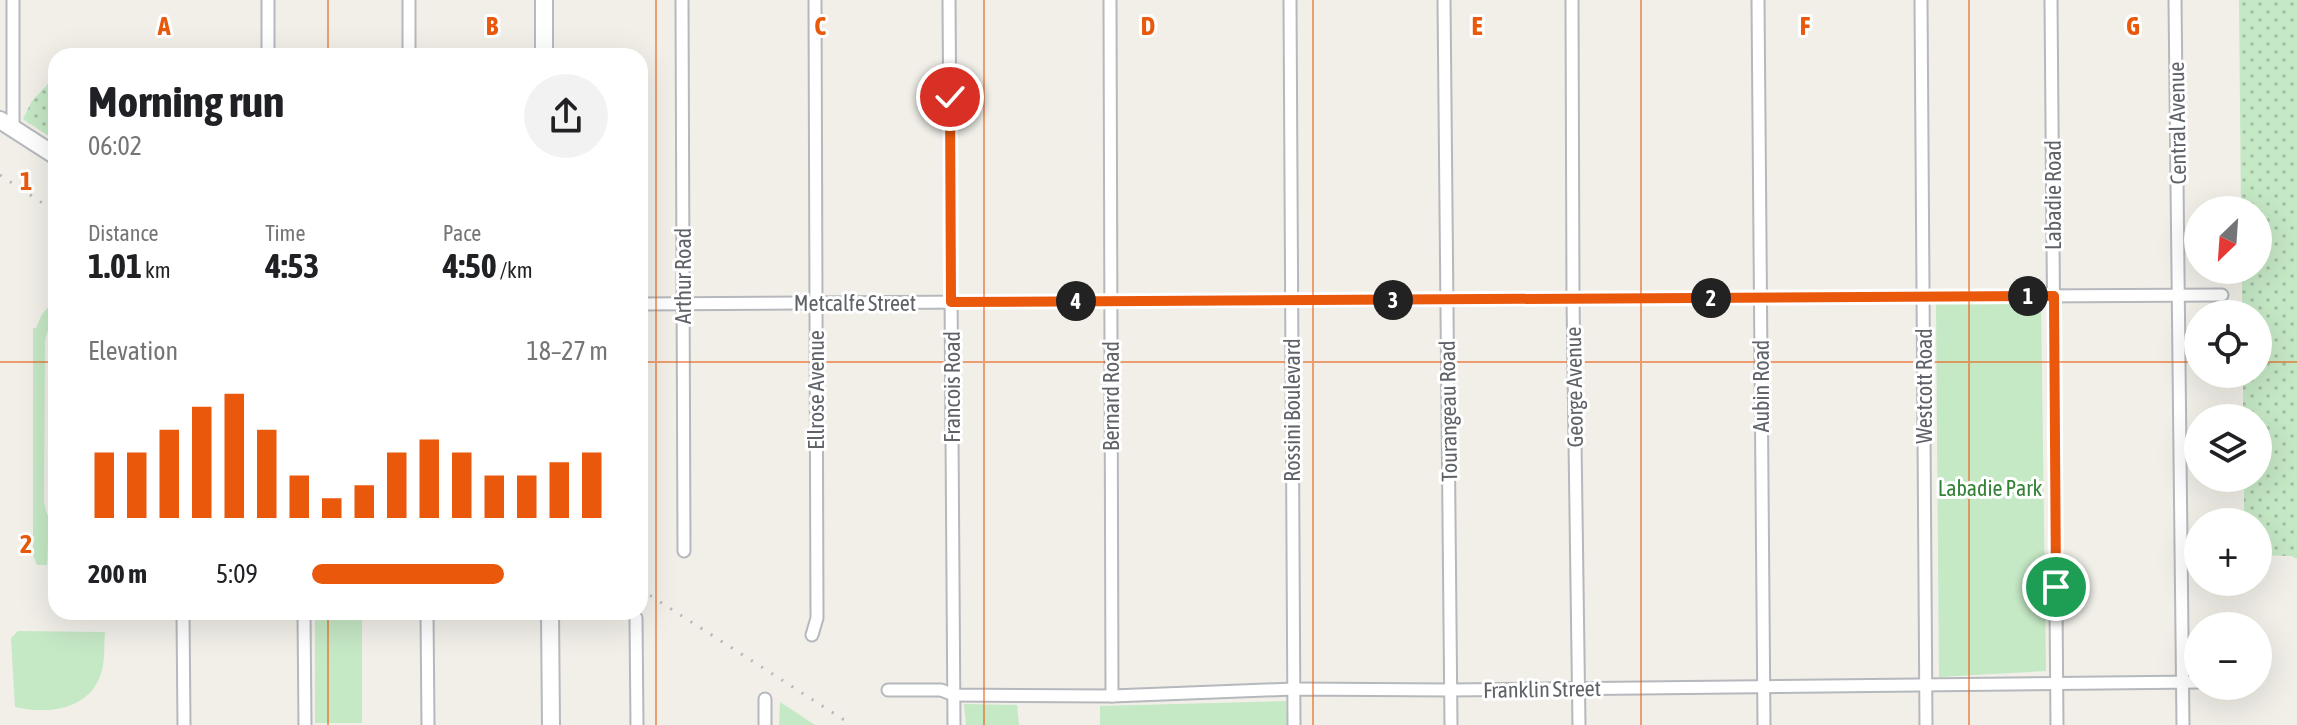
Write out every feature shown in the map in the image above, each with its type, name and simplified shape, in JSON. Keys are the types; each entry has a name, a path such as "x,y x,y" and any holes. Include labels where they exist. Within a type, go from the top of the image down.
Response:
{"street":[{"path":"13,0 6,124 48,151"},
{"path":"268,0 268,48"},
{"path":"409,0 409,48"},
{"path":"544,0 544,48"},
{"name":"Arthur Road","path":"682,0 684,551"},
{"name":"Ellrose Avenue","path":"812,635 817,618 815,0"},
{"name":"Francois Road","path":"949,0 954,725"},
{"name":"Bernard Road","path":"1110,0 1112,696"},
{"name":"Rossini Boulevard","path":"1290,0 1294,725"},
{"name":"Tourangeau Road","path":"1444,0 1451,725"},
{"name":"George Avenue","path":"1572,0 1579,725"},
{"name":"Aubin Road","path":"1758,0 1764,725"},
{"name":"Westcott Road","path":"1921,0 1926,725"},
{"name":"Labadie Road","path":"2051,0 2057,725"},
{"name":"Central Avenue","path":"2175,0 2183,725"},
{"name":"Metcalfe Street","path":"648,304 2222,295"},
{"path":"183,620 184,725"},
{"path":"304,620 305,725"},
{"path":"427,620 428,725"},
{"path":"550,620 551,725"},
{"path":"636,620 637,725"},
{"name":"Franklin Street","path":"888,690 941,690 954,695 1112,696 1293,689 2182,683"},
{"path":"765,699 765,725"}],"green space":[{"path":"2239,0 2297,0 2297,559 2272,555 2272,508 2244,508 2244,492 2272,492 2272,404 2243,404 2243,388 2272,388 2272,300 2242,300 2242,284 2272,284 2272,196 2241,196"},
{"path":"48,84 48,136 23,119 32,101"},
{"name":"Labadie Park","path":"2041,303 2046,671 1939,677 1936,304"},
{"path":"48,308 44,503 48,516 48,543 47,565 37,565 33,555 33,328 36,328"},
{"path":"315,620 362,620 362,723 315,723"},
{"path":"18,631 105,632 102,670 89,694 79,701 54,709 15,707 11,638"},
{"path":"1286,701 1287,725 1100,725 1100,706"},
{"path":"780,702 815,725 779,725"},
{"path":"964,704 1017,705 1019,725 966,725"}],"railway":[{"path":"0,175 48,207"},
{"path":"648,594 852,725"}],"route":[{"path":"950,97 951,302 2054,296 2056,587"}]}
